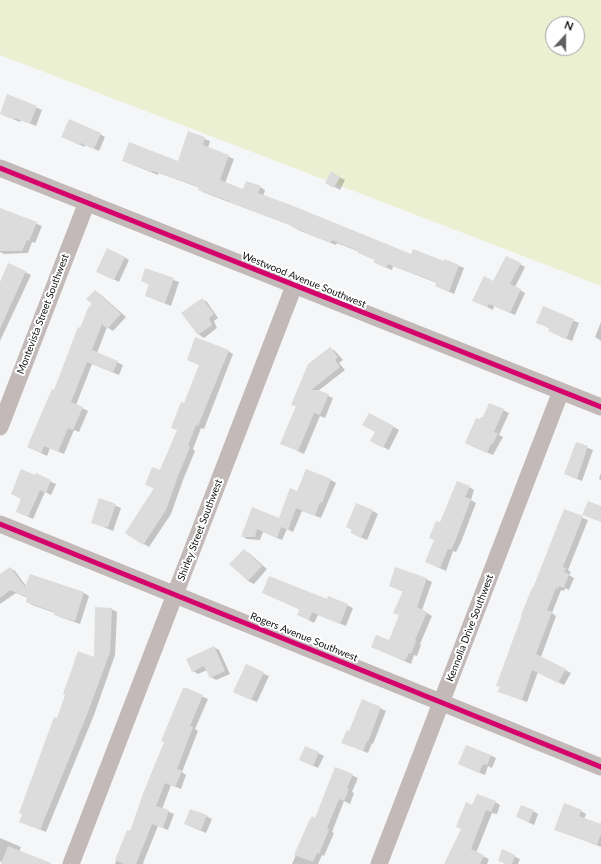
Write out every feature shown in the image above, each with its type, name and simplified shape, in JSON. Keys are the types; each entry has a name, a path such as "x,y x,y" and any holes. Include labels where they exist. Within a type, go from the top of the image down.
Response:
{"street":[{"name":"Westwood Avenue Southwest","path":"0,168 601,407"},
{"name":"Montevista Street Southwest","path":"0,427 86,202"},
{"name":"Shirley Street Southwest","path":"71,864 294,286"},
{"name":"Kennolia Drive Southwest","path":"379,864 561,392"},
{"name":"Rogers Avenue Southwest","path":"0,524 601,768"}],"green space":[{"path":"0,0 601,0 601,286 0,55"}],"building":[{"path":"7,94 37,106 30,124 15,118 14,120 0,114"},
{"path":"69,119 101,133 94,149 80,143 79,145 61,137"},
{"path":"188,131 205,137 203,145 229,155 220,180 243,189 246,181 261,186 258,193 411,254 413,249 459,265 449,292 435,286 436,282 388,264 386,268 373,262 375,260 358,253 359,251 332,240 331,243 292,226 198,190 199,187 122,161 129,142 178,161"},
{"path":"331,171 340,177 334,188 325,183"},
{"path":"0,208 37,222 29,241 27,240 22,251 0,251"},
{"path":"107,248 125,257 114,280 96,272"},
{"path":"506,256 521,263 510,284 521,289 510,313 489,304 487,307 472,301 484,276 493,281"},
{"path":"8,263 26,271 0,329 0,282"},
{"path":"145,268 174,278 165,303 145,296 149,284 141,281"},
{"path":"95,290 121,314 107,329 102,324 92,350 118,361 113,372 87,362 71,402 83,407 73,430 68,428 58,452 44,446 41,453 27,447 52,389 54,390 78,327 80,328 88,308 92,304 86,299"},
{"path":"202,298 214,314 209,318 212,325 198,335 181,313"},
{"path":"543,306 574,319 566,339 548,331 550,328 536,323"},
{"path":"195,337 229,350 198,426 196,425 188,446 190,447 166,510 143,545 125,533 154,488 145,485 152,467 160,470 177,430 171,428 181,402 184,403 199,365 187,360"},
{"path":"330,347 338,357 335,360 340,367 311,390 317,390 329,394 320,415 314,413 298,451 280,444 296,406 291,405 308,364"},
{"path":"489,403 504,409 494,432 498,433 487,453 465,443 476,418 480,419 483,417"},
{"path":"369,413 394,426 383,448 370,441 375,432 362,425"},
{"path":"576,442 588,446 577,479 564,474"},
{"path":"21,469 35,475 36,473 51,480 46,493 40,490 28,517 16,512 21,498 11,494"},
{"path":"306,469 331,479 322,503 320,502 315,516 296,508 288,530 281,527 277,538 257,529 255,537 241,537 252,507 279,518 290,488 297,491"},
{"path":"457,481 470,486 465,497 471,499 456,539 451,550 448,549 440,568 425,562 434,540 429,538 436,521 440,522"},
{"path":"99,498 116,504 108,527 91,523"},
{"path":"588,501 601,506 601,522 582,515"},
{"path":"356,503 373,510 361,538 351,533 351,529 346,527"},
{"path":"564,509 583,516 563,567 566,568 564,572 569,574 564,588 559,586 558,589 556,588 547,610 552,612 536,654 566,669 558,683 532,670 522,700 498,692 500,687 496,686 521,615"},
{"path":"244,549 262,566 248,581 229,564"},
{"path":"10,567 25,587 30,574 84,592 75,621 54,615 54,612 26,602 27,597 10,590 0,598 0,574"},
{"path":"395,567 427,578 417,607 427,612 415,640 416,641 411,654 409,653 405,661 371,647 376,635 389,640 399,615 393,613 403,591 389,586"},
{"path":"269,576 327,599 328,596 348,604 340,624 312,612 309,620 297,615 300,609 262,593"},
{"path":"95,607 112,608 110,652 88,712 40,830 19,822 22,815 19,813 54,717 57,718 65,695 63,694 78,651 94,657"},
{"path":"214,646 225,671 210,678 204,666 192,672 186,659"},
{"path":"246,664 264,672 251,700 233,692"},
{"path":"183,688 187,688 203,695 190,726 193,727 177,769 182,771 175,787 165,783 156,806 169,810 163,828 152,824 136,864 124,864 115,860 127,830 130,831 164,742 161,741"},
{"path":"362,699 381,707 368,742 367,741 363,751 341,743 347,730 349,731"},
{"path":"466,745 491,755 487,765 483,764 479,773 458,764"},
{"path":"305,746 319,752 313,766 299,760"},
{"path":"335,767 353,774 347,788 349,789 344,801 339,799 327,828 329,829 319,854 317,853 313,862 294,855 309,821 312,816 315,818"},
{"path":"477,794 496,801 491,812 486,810 471,849 484,855 480,864 444,864 461,829 456,827 466,802 472,805"},
{"path":"564,803 582,810 579,816 601,824 601,834 597,845 554,830"},
{"path":"521,805 534,810 529,822 516,817"},
{"path":"190,809 207,815 201,830 184,824"},
{"path":"8,846 51,863 51,864 1,864"},
{"path":"502,849 515,855 512,864 506,864 498,861"}],"cycle path":[{"path":"0,168 601,407"},
{"path":"0,524 601,767"}]}
